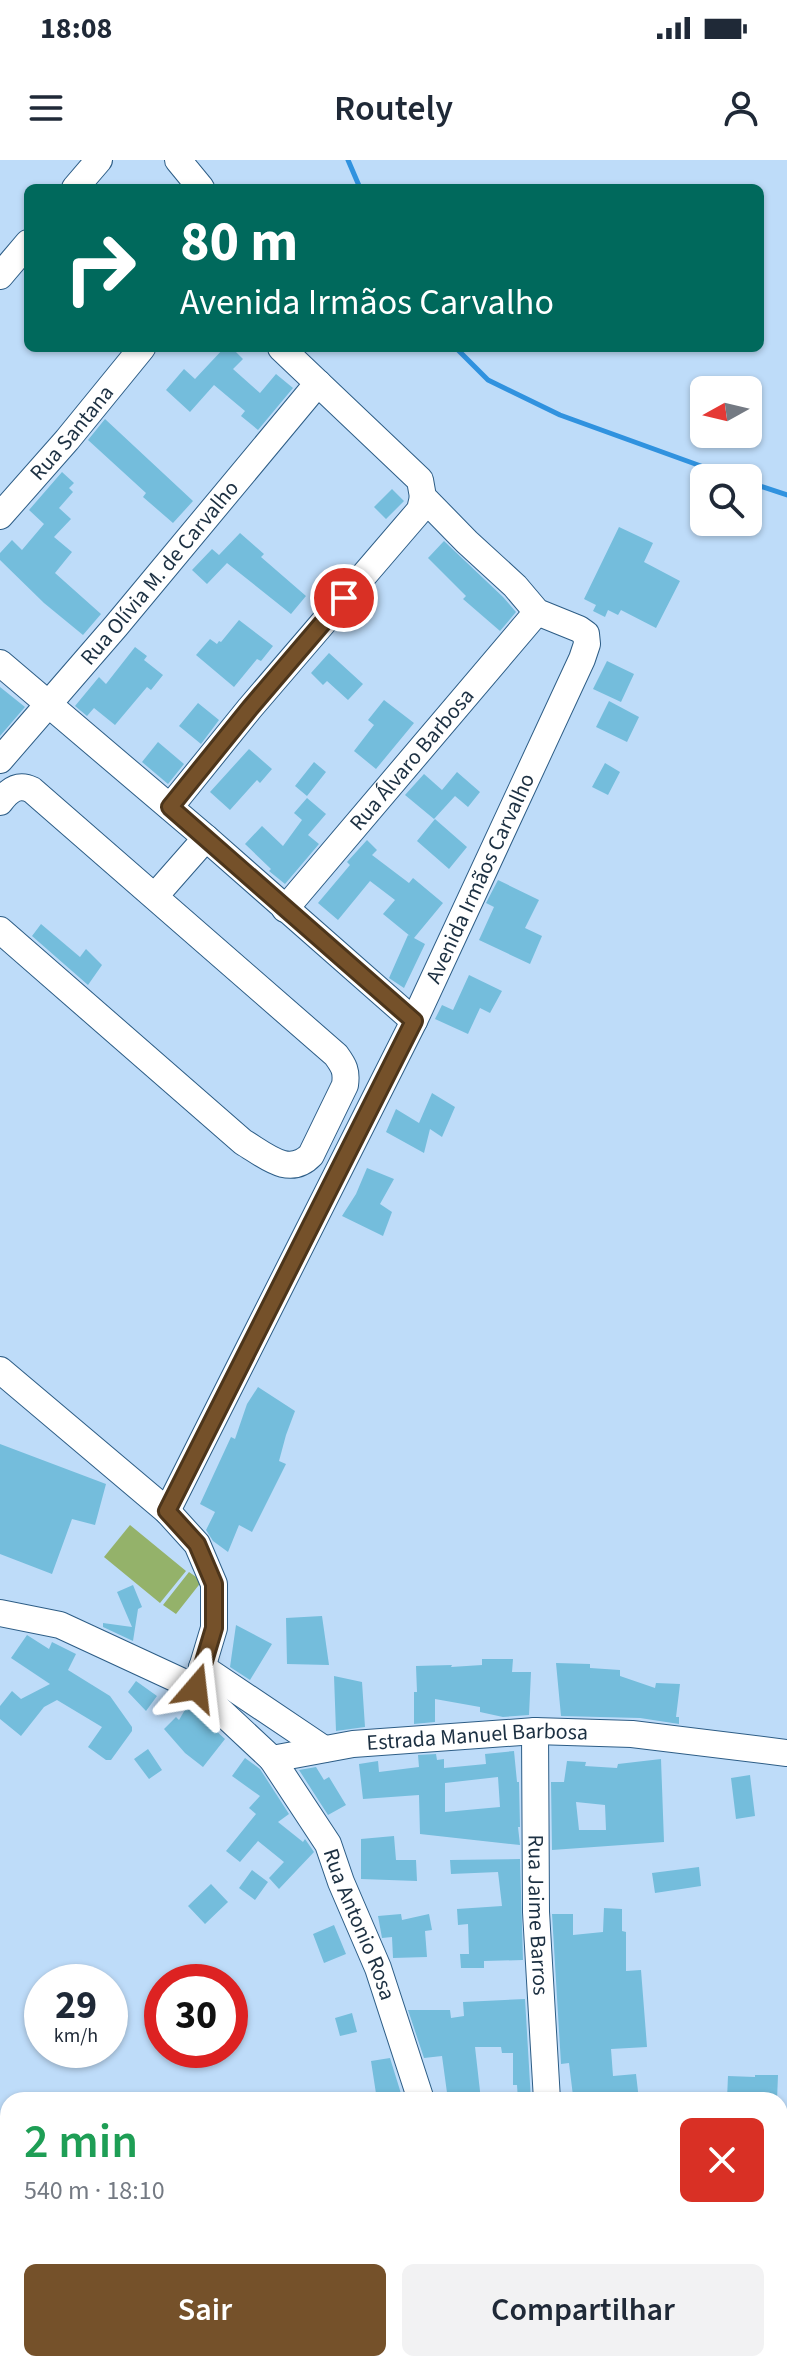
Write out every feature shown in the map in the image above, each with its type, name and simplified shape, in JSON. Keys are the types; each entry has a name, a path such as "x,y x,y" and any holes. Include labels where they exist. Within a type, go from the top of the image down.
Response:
{"street":[{"path":"78,184 99,160"},
{"path":"178,160 198,184"},
{"path":"0,276 24,248"},
{"name":"Rua Santana","path":"0,516 139,352"},
{"path":"170,807 250,708 420,510 423,497 420,480 285,352"},
{"name":"Rua Olívia M. de Carvalho","path":"0,760 318,383"},
{"path":"423,497 515,586 537,612"},
{"name":"Rua Álvaro Barbosa","path":"285,909 537,612"},
{"name":"Avenida Irmãos Carvalho","path":"167,1511 414,1021 582,659 587,644 586,634 537,612"},
{"path":"0,663 414,1021"},
{"path":"0,802 17,787 25,786 32,790 336,1055 345,1067 345,1085 311,1155 305,1161 280,1165 243,1142 0,930"},
{"path":"155,896 206,838"},
{"path":"0,1370 167,1511 197,1544 214,1584 214,1628 199,1678"},
{"path":"0,1613 60,1625 199,1678 324,1749"},
{"path":"199,1678 272,1759"},
{"name":"Estrada Manuel Barbosa","path":"272,1759 353,1744 535,1731 632,1734 787,1753"},
{"name":"Rua Jaime Barros","path":"535,1731 536,1912 547,2092"},
{"name":"Rua Antonio Rosa","path":"272,1759 328,1844 378,1968 418,2092"}],"green space":[{"path":"130,1525 186,1571 160,1603 104,1557"},
{"path":"189,1572 202,1581 176,1614 163,1605"}],"building":[{"path":"220,352 236,352 243,359 233,369 260,393 276,374 293,388 258,430 241,416 245,411 214,385 190,412 166,390 184,369 195,379"},
{"path":"105,419 193,501 173,523 143,497 146,493 88,440"},
{"path":"62,472 74,483 69,488 73,492 59,508 71,519 54,537 72,552 55,573 101,614 83,635 44,603 0,560 0,553 12,540 22,550 44,524 29,510"},
{"path":"392,489 404,501 386,519 374,507"},
{"path":"619,527 653,543 644,562 680,581 656,628 621,610 618,615 608,610 605,617 593,611 596,605 584,599"},
{"path":"240,533 264,554 261,557 306,596 291,614 227,563 207,584 192,570 212,549 219,555"},
{"path":"444,541 516,612 500,631 463,599 466,596 428,558"},
{"path":"239,620 273,646 261,661 257,659 234,687 196,655 210,639 217,644 221,642"},
{"path":"135,647 147,656 144,660 163,675 151,690 147,687 115,725 94,708 87,716 75,706 99,677 106,684"},
{"path":"329,653 363,684 348,700 327,681 323,685 311,673"},
{"path":"607,661 634,674 621,702 593,689"},
{"path":"0,687 25,707 0,736"},
{"path":"384,700 414,723 376,769 354,751 374,725 368,720"},
{"path":"609,701 639,717 627,742 596,727"},
{"path":"198,703 219,720 201,744 179,726"},
{"path":"158,742 184,764 168,784 142,762"},
{"path":"249,749 272,769 260,783 257,780 230,810 210,792"},
{"path":"314,762 326,772 307,796 295,786"},
{"path":"605,763 620,772 608,795 592,787"},
{"path":"457,772 480,792 468,807 455,796 434,819 405,795 424,774 442,790"},
{"path":"307,798 326,814 308,835 319,844 285,884 245,844 262,826 283,846 302,820 294,813"},
{"path":"435,819 467,847 449,869 417,841"},
{"path":"367,840 377,850 372,855 409,883 413,878 443,903 414,938 425,944 404,988 389,978 410,936 383,914 395,900 370,881 338,920 318,903"},
{"path":"498,880 539,900 525,928 542,936 530,964 479,940 494,907 486,903"},
{"path":"41,924 80,957 86,949 102,965 88,985 32,936"},
{"path":"469,975 502,991 490,1013 480,1008 468,1034 435,1019 442,1005 453,1010"},
{"path":"432,1093 455,1107 442,1137 430,1129 424,1153 386,1132 396,1109 419,1123"},
{"path":"367,1168 394,1179 380,1204 392,1212 383,1236 342,1216"},
{"path":"258,1387 295,1411 279,1461 286,1464 252,1532 239,1525 228,1552 213,1541 206,1530 215,1512 200,1504 231,1437 235,1439 247,1404"},
{"path":"0,1444 106,1484 95,1525 72,1519 52,1574 0,1554"},
{"path":"133,1585 142,1607 138,1609 133,1641 103,1627 103,1623 132,1627 117,1592"},
{"path":"322,1616 329,1665 287,1664 286,1618"},
{"path":"236,1625 272,1644 250,1680 230,1667"},
{"path":"27,1635 49,1649 52,1642 76,1654 68,1670 110,1696 132,1727 111,1760 106,1760 88,1747 102,1727 57,1700 44,1707 21,1736 0,1719 0,1706 12,1691 21,1699 50,1684 11,1658"},
{"path":"482,1659 513,1659 512,1672 531,1672 529,1715 503,1717 480,1712 480,1707 435,1699 435,1722 414,1724 416,1666 482,1665"},
{"path":"556,1663 590,1664 590,1668 620,1670 620,1676 655,1688 656,1683 680,1684 676,1717 679,1717 679,1724 640,1718 561,1716"},
{"path":"334,1676 362,1682 365,1727 336,1731"},
{"path":"136,1681 157,1696 146,1711 128,1692"},
{"path":"186,1708 225,1739 203,1767 185,1753 164,1729 176,1717 179,1720"},
{"path":"148,1749 162,1770 149,1779 134,1759"},
{"path":"514,1751 519,1782 520,1845 420,1834 419,1795 363,1799 359,1764 378,1761 379,1772 419,1767 418,1755 436,1754 437,1760 444,1759 444,1768 486,1764 485,1754","holes":["498,1777 500,1807 445,1812 445,1783"]},
{"path":"245,1758 260,1769 289,1814 278,1822 303,1842 305,1839 314,1852 279,1889 269,1878 284,1862 258,1841 240,1862 226,1851 256,1814 249,1808 260,1796 232,1776"},
{"path":"661,1759 664,1842 552,1850 551,1782 564,1782 567,1761 586,1762 585,1766 617,1768 618,1764","holes":["576,1802 605,1805 606,1830 579,1830"]},
{"path":"316,1767 324,1780 329,1777 346,1805 328,1815 299,1770"},
{"path":"750,1775 755,1816 736,1819 731,1778"},
{"path":"394,1836 396,1860 416,1860 417,1881 361,1879 361,1839"},
{"path":"520,1859 523,1960 484,1961 484,1968 461,1968 460,1954 469,1954 468,1924 458,1925 457,1909 502,1906 498,1872 451,1874 450,1860"},
{"path":"699,1867 701,1886 655,1893 652,1873"},
{"path":"252,1870 268,1882 255,1900 239,1888"},
{"path":"211,1884 228,1902 205,1924 188,1906"},
{"path":"604,1908 622,1909 622,1931 626,1932 626,1971 641,1970 647,2047 611,2049 613,2076 636,2074 638,2092 573,2092 569,2063 561,2064 552,1914 573,1914 573,1935 603,1932"},
{"path":"401,1914 402,1920 429,1914 432,1930 425,1931 427,1957 393,1958 392,1937 382,1938 378,1916"},
{"path":"334,1925 346,1954 324,1963 313,1934"},
{"path":"525,1999 531,2092 517,2092 517,2085 513,2085 513,2053 502,2053 501,2047 475,2047 480,2092 447,2092 442,2056 424,2058 408,2010 450,2010 451,2018 464,2016 463,2002"},
{"path":"352,2013 357,2032 340,2036 335,2018"},
{"path":"390,2058 401,2092 376,2092 371,2061"},
{"path":"778,2075 777,2092 727,2092 728,2076"}],"waterway":[{"path":"348,160 358,184"},
{"path":"460,352 488,380 560,415 695,464"},
{"path":"762,487 787,495"}],"route":[{"path":"196,1688 214,1628 214,1584 197,1544 167,1511 414,1021 170,807 344,598"}]}
